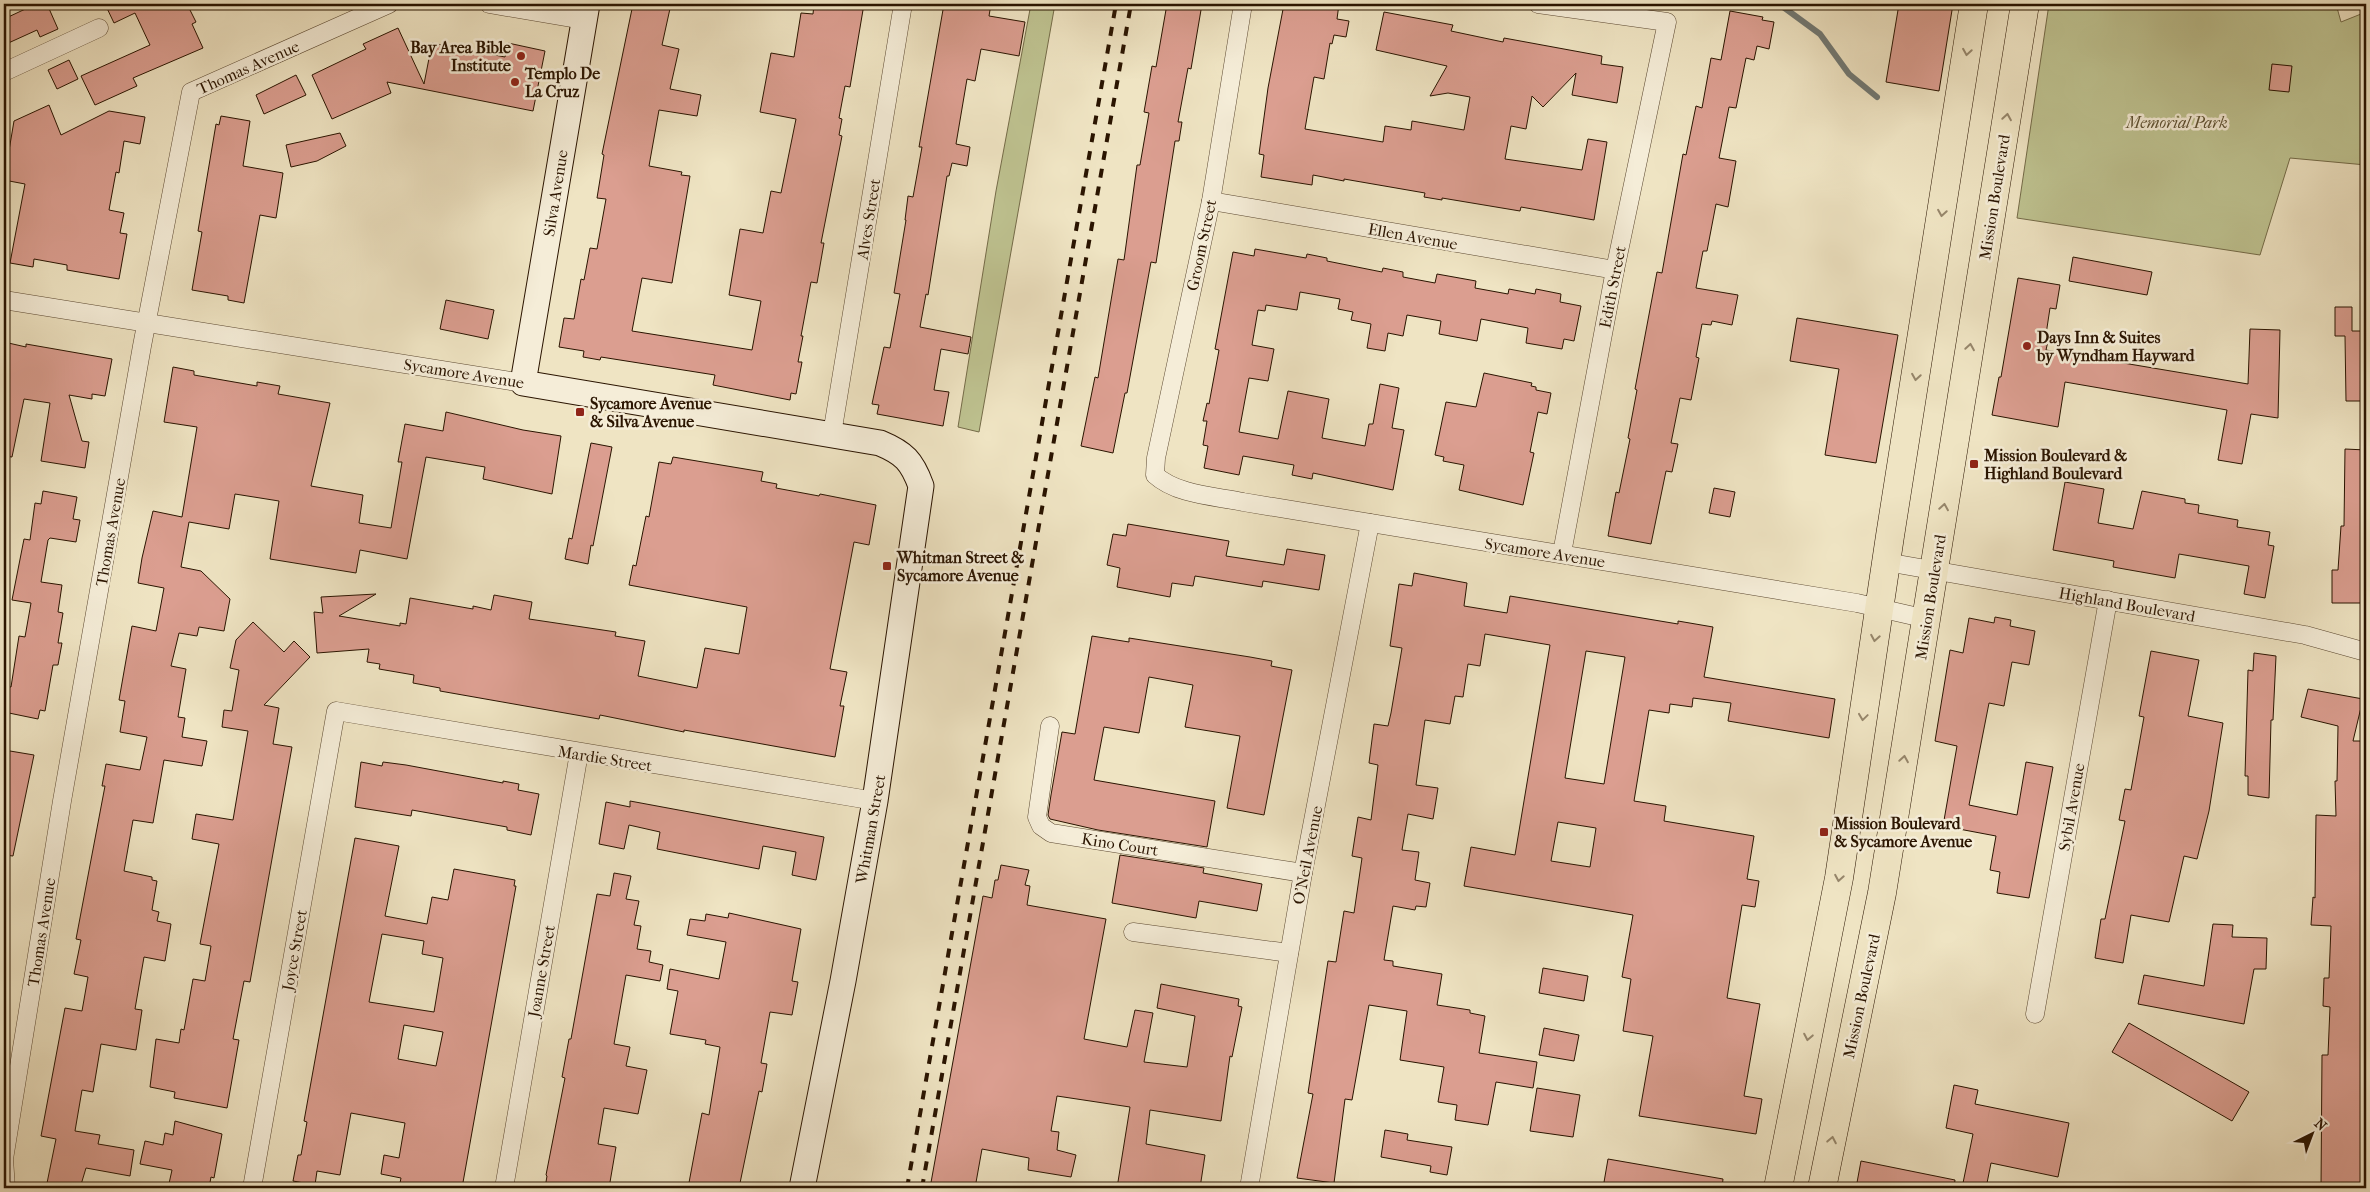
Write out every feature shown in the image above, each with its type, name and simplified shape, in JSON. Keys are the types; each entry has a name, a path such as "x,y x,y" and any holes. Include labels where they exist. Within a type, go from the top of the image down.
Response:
{"main road":[{"path":"1778,1188 1839,878 1886,562 1974,4"},
{"name":"Mission Boulevard","path":"1822,1188 1882,893 2024,4"}],"street":[{"name":"Thomas Avenue","path":"6,1188 4,1159 62,801 147,323 191,92 389,4"},
{"path":"489,4 585,12"},
{"name":"Alves Street","path":"832,434 903,4"},
{"name":"Groom Street","path":"1163,482 1155,475 1156,458 1211,201 1243,4"},
{"name":"Edith Street","path":"1538,4 1668,22 1615,270 1562,553"},
{"name":"Silva Avenue","path":"524,383 585,12"},
{"path":"4,72 99,28"},
{"name":"Ellen Avenue","path":"1211,201 1615,270"},
{"name":"Sycamore Avenue","path":"4,300 832,434 880,443 897,450 914,468"},
{"name":"Whitman Street","path":"802,1188 844,981 875,801 919,507 921,486 914,468"},
{"name":"Sycamore Avenue","path":"1163,482 1194,492 1370,523 1562,553 1665,573 1880,608 1927,618"},
{"name":"O'Neil Avenue","path":"1248,1188 1303,873 1370,523"},
{"name":"Highland Boulevard","path":"1886,562 1934,572 2108,600 2305,635 2366,652"},
{"name":"Sybil Avenue","path":"2034,1014 2108,600"},
{"name":"Mardie Street","path":"336,712 579,754 875,801"},
{"name":"Joyce Street","path":"252,1188 336,712"},
{"name":"Kino Court","path":"1050,726 1037,817 1041,826 1051,833 1303,873"},
{"name":"Joanne Street","path":"504,1188 579,754"},
{"path":"1133,932 1289,953"}],"green space":[{"path":"1031,4 1055,4 979,432 958,427 996,191"},
{"name":"Memorial Park","path":"2049,4 2336,4 2341,22 2366,12 2366,165 2290,158 2260,255 2017,218"}],"building":[{"path":"36,4 47,4 58,29 40,37 37,30 4,45 4,19"},
{"path":"105,4 187,4 196,22 192,24 203,48 133,78 137,86 95,105 81,76 150,45 135,13 114,23"},
{"path":"633,4 671,4 662,45 679,49 670,89 701,95 697,116 659,110 649,166 682,172 681,175 690,176 672,283 642,278 632,331 752,350 761,301 729,295 740,229 763,233 771,191 781,193 796,119 760,112 771,53 794,57 801,13 813,14 814,4 864,4 850,87 845,86 839,118 842,119 839,135 842,136 821,243 824,243 817,283 811,282 798,362 802,362 796,394 791,393 790,400 713,385 715,375 601,357 600,360 583,357 584,351 559,347 564,318 574,319 581,279 584,280 590,248 597,249 606,199 597,198 604,155 602,154"},
{"path":"944,4 991,4 989,16 1025,22 1019,56 981,49 975,81 967,79 956,144 970,147 967,166 952,163 949,176 947,176 928,295 926,294 920,327 971,337 968,354 941,349 934,390 949,392 943,426 877,414 879,405 872,404 884,347 890,348 900,294 894,293 908,196 913,197 922,147 919,147"},
{"path":"1167,4 1202,4 1191,69 1188,68 1178,122 1182,122 1179,141 1175,141 1156,263 1151,262 1127,393 1125,393 1113,453 1081,446 1095,377 1098,378 1118,259 1124,260 1137,165 1140,165 1149,113 1144,112 1152,66 1156,67"},
{"path":"1284,4 1339,4 1337,19 1349,21 1346,37 1334,35 1332,44 1330,43 1324,79 1314,77 1305,129 1383,142 1385,126 1411,130 1412,121 1464,130 1470,97 1448,93 1430,96 1447,66 1376,50 1384,12 1453,25 1451,31 1503,42 1504,38 1602,56 1601,64 1623,67 1617,103 1572,95 1576,73 1543,107 1532,96 1526,129 1511,126 1505,159 1582,170 1588,139 1607,142 1594,220 1521,207 1520,211 1442,198 1442,200 1424,197 1425,193 1344,179 1344,181 1313,175 1312,185 1261,177 1264,155 1259,154 1268,88"},
{"path":"1899,4 1953,4 1939,91 1886,82"},
{"path":"1730,11 1763,17 1762,20 1774,22 1769,49 1757,46 1754,60 1746,58 1736,108 1729,107 1719,158 1736,161 1728,207 1716,204 1707,251 1703,251 1696,288 1738,295 1732,325 1712,321 1711,325 1702,324 1696,357 1699,358 1691,400 1680,398 1671,443 1678,444 1672,472 1666,471 1651,544 1608,536 1616,492 1619,493 1630,439 1628,438 1637,390 1635,389 1657,272 1662,273 1683,154 1686,155 1696,106 1702,108 1711,58 1721,60"},
{"path":"398,28 424,84 432,43 505,57 508,43 545,51 533,111 387,82 391,93 332,119 312,75 366,49 363,44"},
{"path":"69,60 78,79 57,89 48,70"},
{"path":"2272,64 2292,66 2289,92 2269,90"},
{"path":"296,75 306,95 264,114 256,95"},
{"path":"49,105 61,135 109,111 145,117 140,144 124,141 119,173 116,172 109,210 124,213 120,233 127,234 119,279 67,270 67,265 34,259 33,267 10,263 25,184 4,180 14,121"},
{"path":"221,116 250,121 243,166 283,173 276,218 260,215 244,303 228,300 228,296 192,290 202,232 198,231 216,124 219,125"},
{"path":"340,133 346,146 317,161 291,167 286,145"},
{"path":"1255,249 1306,258 1307,254 1327,258 1327,261 1382,272 1383,268 1403,272 1403,277 1435,283 1437,274 1476,281 1475,288 1508,294 1509,289 1535,294 1536,289 1561,294 1560,302 1581,306 1574,341 1564,339 1562,349 1526,343 1528,328 1481,319 1477,341 1439,334 1441,321 1407,315 1403,336 1388,333 1385,351 1367,348 1371,324 1351,320 1353,312 1338,309 1340,299 1300,292 1297,310 1266,305 1265,311 1258,310 1252,345 1274,349 1268,381 1249,378 1239,432 1278,439 1288,391 1329,399 1322,438 1365,446 1369,424 1373,424 1380,384 1399,388 1392,428 1404,430 1393,490 1313,473 1312,479 1292,475 1294,465 1243,456 1239,475 1204,468 1208,446 1203,445 1207,421 1203,421 1207,403 1209,404 1219,350 1215,349 1233,252 1254,256"},
{"path":"2073,257 2152,272 2147,295 2069,281"},
{"name":"Days Inn & Suites by Wyndham Hayward","path":"2018,278 2060,285 2056,309 2050,308 2045,341 2048,341 2046,350 2248,384 2250,329 2280,330 2278,418 2251,414 2242,464 2218,460 2227,410 2065,382 2058,427 1992,415 1999,377 2001,377"},
{"path":"446,300 494,310 488,339 440,329"},
{"path":"2335,307 2352,307 2352,331 2366,331 2366,401 2346,401 2345,336 2335,336"},
{"path":"1797,318 1898,335 1876,463 1825,455 1839,369 1790,361"},
{"path":"4,342 26,347 26,344 112,359 105,396 92,394 92,399 69,395 82,441 89,442 85,468 41,461 50,403 24,399 12,457 4,456"},
{"path":"173,367 194,371 194,375 257,386 257,382 280,386 278,394 330,403 311,486 363,495 359,523 391,528 402,462 398,462 405,424 443,431 446,412 523,430 561,436 552,494 483,479 485,467 426,457 407,559 360,550 356,573 270,559 279,501 235,494 229,529 189,522 181,567 201,571 230,599 224,631 199,627 197,636 179,633 171,666 186,669 178,717 185,718 182,737 207,741 202,766 164,760 153,823 133,820 124,871 152,877 152,880 157,881 152,910 159,912 157,921 171,924 165,961 144,957 135,1009 142,1010 136,1050 101,1044 93,1092 82,1090 75,1131 100,1135 98,1144 134,1150 130,1176 86,1168 80,1188 46,1188 56,1139 41,1136 65,1008 82,1011 88,977 74,974 81,940 76,939 105,786 102,786 106,764 140,770 147,737 120,732 125,701 119,700 132,626 156,631 164,588 138,583 142,558 153,511 182,517 197,427 164,422"},
{"path":"1484,373 1532,383 1531,386 1536,387 1536,390 1551,393 1547,414 1538,412 1530,452 1534,453 1523,505 1459,490 1464,465 1443,461 1444,457 1435,455 1446,402 1476,407"},
{"path":"591,443 612,447 588,564 565,559 569,538 572,539"},
{"path":"2345,449 2366,450 2366,603 2332,603 2332,570 2338,570 2341,526 2344,526"},
{"path":"673,457 763,472 761,481 777,484 776,488 876,505 869,545 854,542 830,669 847,672 840,706 844,706 835,757 684,730 684,732 600,715 599,719 440,691 440,688 413,683 414,675 379,669 380,664 367,662 369,649 317,653 314,612 323,613 321,597 376,594 339,616 400,626 400,623 406,624 410,598 473,609 473,606 491,610 494,595 532,602 529,619 616,632 615,636 645,641 638,676 697,688 705,648 739,654 747,607 629,585 633,565 636,566 646,516 649,517 659,462 671,464"},
{"path":"2065,482 2104,489 2098,523 2133,529 2142,491 2185,499 2185,503 2199,505 2198,513 2238,520 2237,527 2270,532 2268,545 2274,546 2265,598 2244,594 2249,566 2179,554 2175,578 2113,567 2114,561 2053,550"},
{"path":"1714,488 1735,492 1730,517 1709,513"},
{"path":"43,491 77,497 73,519 80,520 76,542 50,538 48,540 41,582 62,585 58,612 63,613 58,643 62,643 58,665 53,665 45,711 40,710 38,719 4,712 4,686 11,687 19,636 25,637 31,603 12,600 24,539 30,540 35,503 41,504"},
{"path":"1128,524 1229,541 1226,556 1284,565 1287,549 1325,555 1319,590 1263,581 1262,587 1195,576 1193,586 1172,583 1170,597 1117,587 1120,568 1107,565 1113,534 1126,536"},
{"path":"1414,573 1467,583 1464,606 1507,613 1510,596 1678,624 1678,621 1713,627 1704,677 1835,699 1829,738 1728,721 1731,703 1693,698 1692,707 1670,704 1669,713 1649,710 1634,801 1666,806 1664,821 1754,836 1747,879 1759,881 1755,907 1742,905 1727,998 1760,1004 1744,1096 1762,1099 1756,1134 1639,1116 1653,1036 1623,1031 1631,979 1622,977 1633,915 1464,886 1471,847 1515,855 1550,645 1485,634 1480,666 1468,664 1463,697 1455,696 1450,724 1425,720 1416,785 1438,788 1433,819 1408,814 1402,850 1419,852 1415,880 1430,883 1426,907 1416,906 1415,910 1393,906 1384,960 1393,961 1393,966 1442,974 1437,1005 1470,1010 1470,1013 1485,1016 1479,1053 1537,1062 1533,1088 1496,1082 1488,1125 1455,1120 1457,1105 1438,1102 1444,1067 1400,1060 1407,1011 1369,1005 1352,1100 1345,1099 1334,1183 1297,1178 1313,1094 1308,1093 1328,961 1336,962 1344,911 1354,913 1362,858 1352,856 1358,817 1371,820 1378,765 1369,763 1374,724 1388,726 1391,713 1402,648 1390,646 1399,584 1412,586","holes":["1586,651 1625,657 1604,784 1565,778","1558,822 1596,828 1590,867 1551,861"]},
{"path":"1995,617 2011,620 2010,626 2035,631 2029,665 2012,662 2004,706 1989,703 1969,805 2017,815 2026,762 2053,767 2029,898 1997,893 2000,872 1990,870 1996,836 1943,826 1957,746 1935,741 1950,650 1963,653 1969,618 1994,623"},
{"path":"253,622 284,652 294,641 310,657 264,705 279,708 273,744 292,747 250,982 244,981 233,1039 239,1040 227,1108 174,1098 175,1092 150,1087 156,1039 179,1043 181,1029 184,1030 193,979 205,981 211,946 200,944 219,844 192,839 196,814 233,820 248,731 222,727 224,710 232,711 239,670 230,668 236,640"},
{"path":"1092,636 1129,642 1129,638 1250,657 1272,661 1271,666 1292,670 1264,815 1227,808 1240,736 1185,727 1193,685 1149,677 1139,733 1104,727 1094,780 1215,801 1207,847 1098,830 1050,819 1048,815 1062,732 1075,734"},
{"path":"2151,651 2199,660 2188,716 2223,723 2209,811 2197,859 2184,856 2169,922 2131,915 2123,963 2095,958 2101,919 2105,919 2125,821 2119,820 2125,789 2131,790 2144,717 2139,716"},
{"path":"2254,653 2276,656 2273,720 2271,720 2269,798 2248,795 2248,776 2245,776 2248,670 2253,671"},
{"path":"2308,689 2363,699 2353,741 2366,741 2366,1188 2321,1188 2322,1055 2328,1055 2330,1007 2323,1006 2324,978 2329,978 2331,926 2311,925 2313,897 2315,898 2316,815 2336,816 2335,781 2337,781 2338,726 2301,717"},
{"path":"4,750 34,755 13,856 4,855"},
{"path":"361,762 382,766 383,762 406,765 503,783 503,781 519,784 518,790 539,794 531,835 507,830 507,827 412,810 411,816 355,807"},
{"path":"630,801 824,837 816,880 792,875 796,852 763,846 759,869 657,849 660,832 629,825 624,849 599,844 606,802 630,807"},
{"path":"355,838 399,846 385,916 427,924 432,897 448,900 454,869 515,880 514,886 516,886 462,1188 399,1188 401,1178 381,1174 384,1155 399,1158 405,1123 351,1113 340,1175 317,1171 315,1185 293,1181 298,1155 301,1155 307,1122 304,1121","holes":["382,934 424,941 422,954 443,958 434,1012 369,1002","404,1025 443,1032 436,1066 398,1059"]},
{"path":"1120,855 1204,868 1203,873 1262,884 1257,911 1199,901 1196,918 1112,903"},
{"path":"1001,865 1029,870 1025,885 1030,886 1027,905 1106,919 1084,1039 1127,1047 1135,1010 1153,1013 1144,1062 1187,1067 1195,1016 1157,1008 1161,984 1239,999 1238,1006 1242,1007 1232,1057 1230,1056 1221,1121 1150,1110 1146,1144 1205,1155 1200,1188 1117,1188 1130,1107 1057,1096 1051,1131 1059,1132 1057,1150 1076,1155 1071,1177 1028,1170 1029,1158 982,1149 975,1188 930,1188 983,896 992,898 995,880 998,880"},
{"path":"614,873 631,876 626,899 639,901 634,925 641,926 637,949 651,951 649,962 663,965 660,981 626,975 614,1044 630,1047 626,1066 647,1070 638,1114 604,1108 598,1144 616,1147 609,1188 545,1188 565,1078 562,1077 569,1039 571,1039 597,894 610,896"},
{"path":"729,913 801,929 792,981 798,982 792,1015 770,1012 761,1063 767,1064 762,1092 759,1091 739,1188 688,1188 702,1113 709,1115 720,1047 705,1044 706,1040 670,1034 678,991 667,989 670,969 719,979 726,942 687,935 690,919 705,921 706,914 728,918"},
{"path":"2213,924 2233,925 2232,937 2267,938 2266,969 2254,969 2244,1024 2138,1004 2144,975 2204,986"},
{"path":"1543,968 1588,976 1584,1001 1539,993"},
{"path":"2129,1023 2249,1092 2232,1121 2112,1052"},
{"path":"1544,1028 1579,1035 1574,1061 1539,1055"},
{"path":"1954,1085 1978,1090 1975,1104 2069,1123 2058,1177 1991,1163 1986,1188 1962,1188 1973,1134 1946,1128"},
{"path":"1537,1088 1580,1095 1573,1137 1530,1131"},
{"path":"175,1121 222,1134 214,1178 211,1177 209,1188 168,1188 172,1170 140,1164 145,1141 163,1145 165,1133 173,1135"},
{"path":"1385,1130 1408,1134 1407,1140 1452,1147 1447,1175 1430,1172 1431,1166 1381,1157"},
{"path":"1608,1159 1723,1179 1722,1188 1603,1188"},
{"path":"1861,1161 1955,1180 1954,1188 1856,1188"}],"waterway":[{"path":"1779,4 1820,34 1849,74 1877,97"}],"railway":[{"path":"907,1188 1116,4"},
{"path":"922,1188 1131,4"}],"place":[{"name":"Bay Area Bible Institute","path":"521,56"},
{"name":"Templo De La Cruz","path":"515,82"},
{"name":"Days Inn & Suites by Wyndham Hayward","path":"2027,346"},
{"name":"Sycamore Avenue & Silva Avenue","path":"580,412"},
{"name":"Mission Boulevard & Highland Boulevard","path":"1974,464"},
{"name":"Whitman Street & Sycamore Avenue","path":"887,566"},
{"name":"Mission Boulevard & Sycamore Avenue","path":"1824,832"}]}
